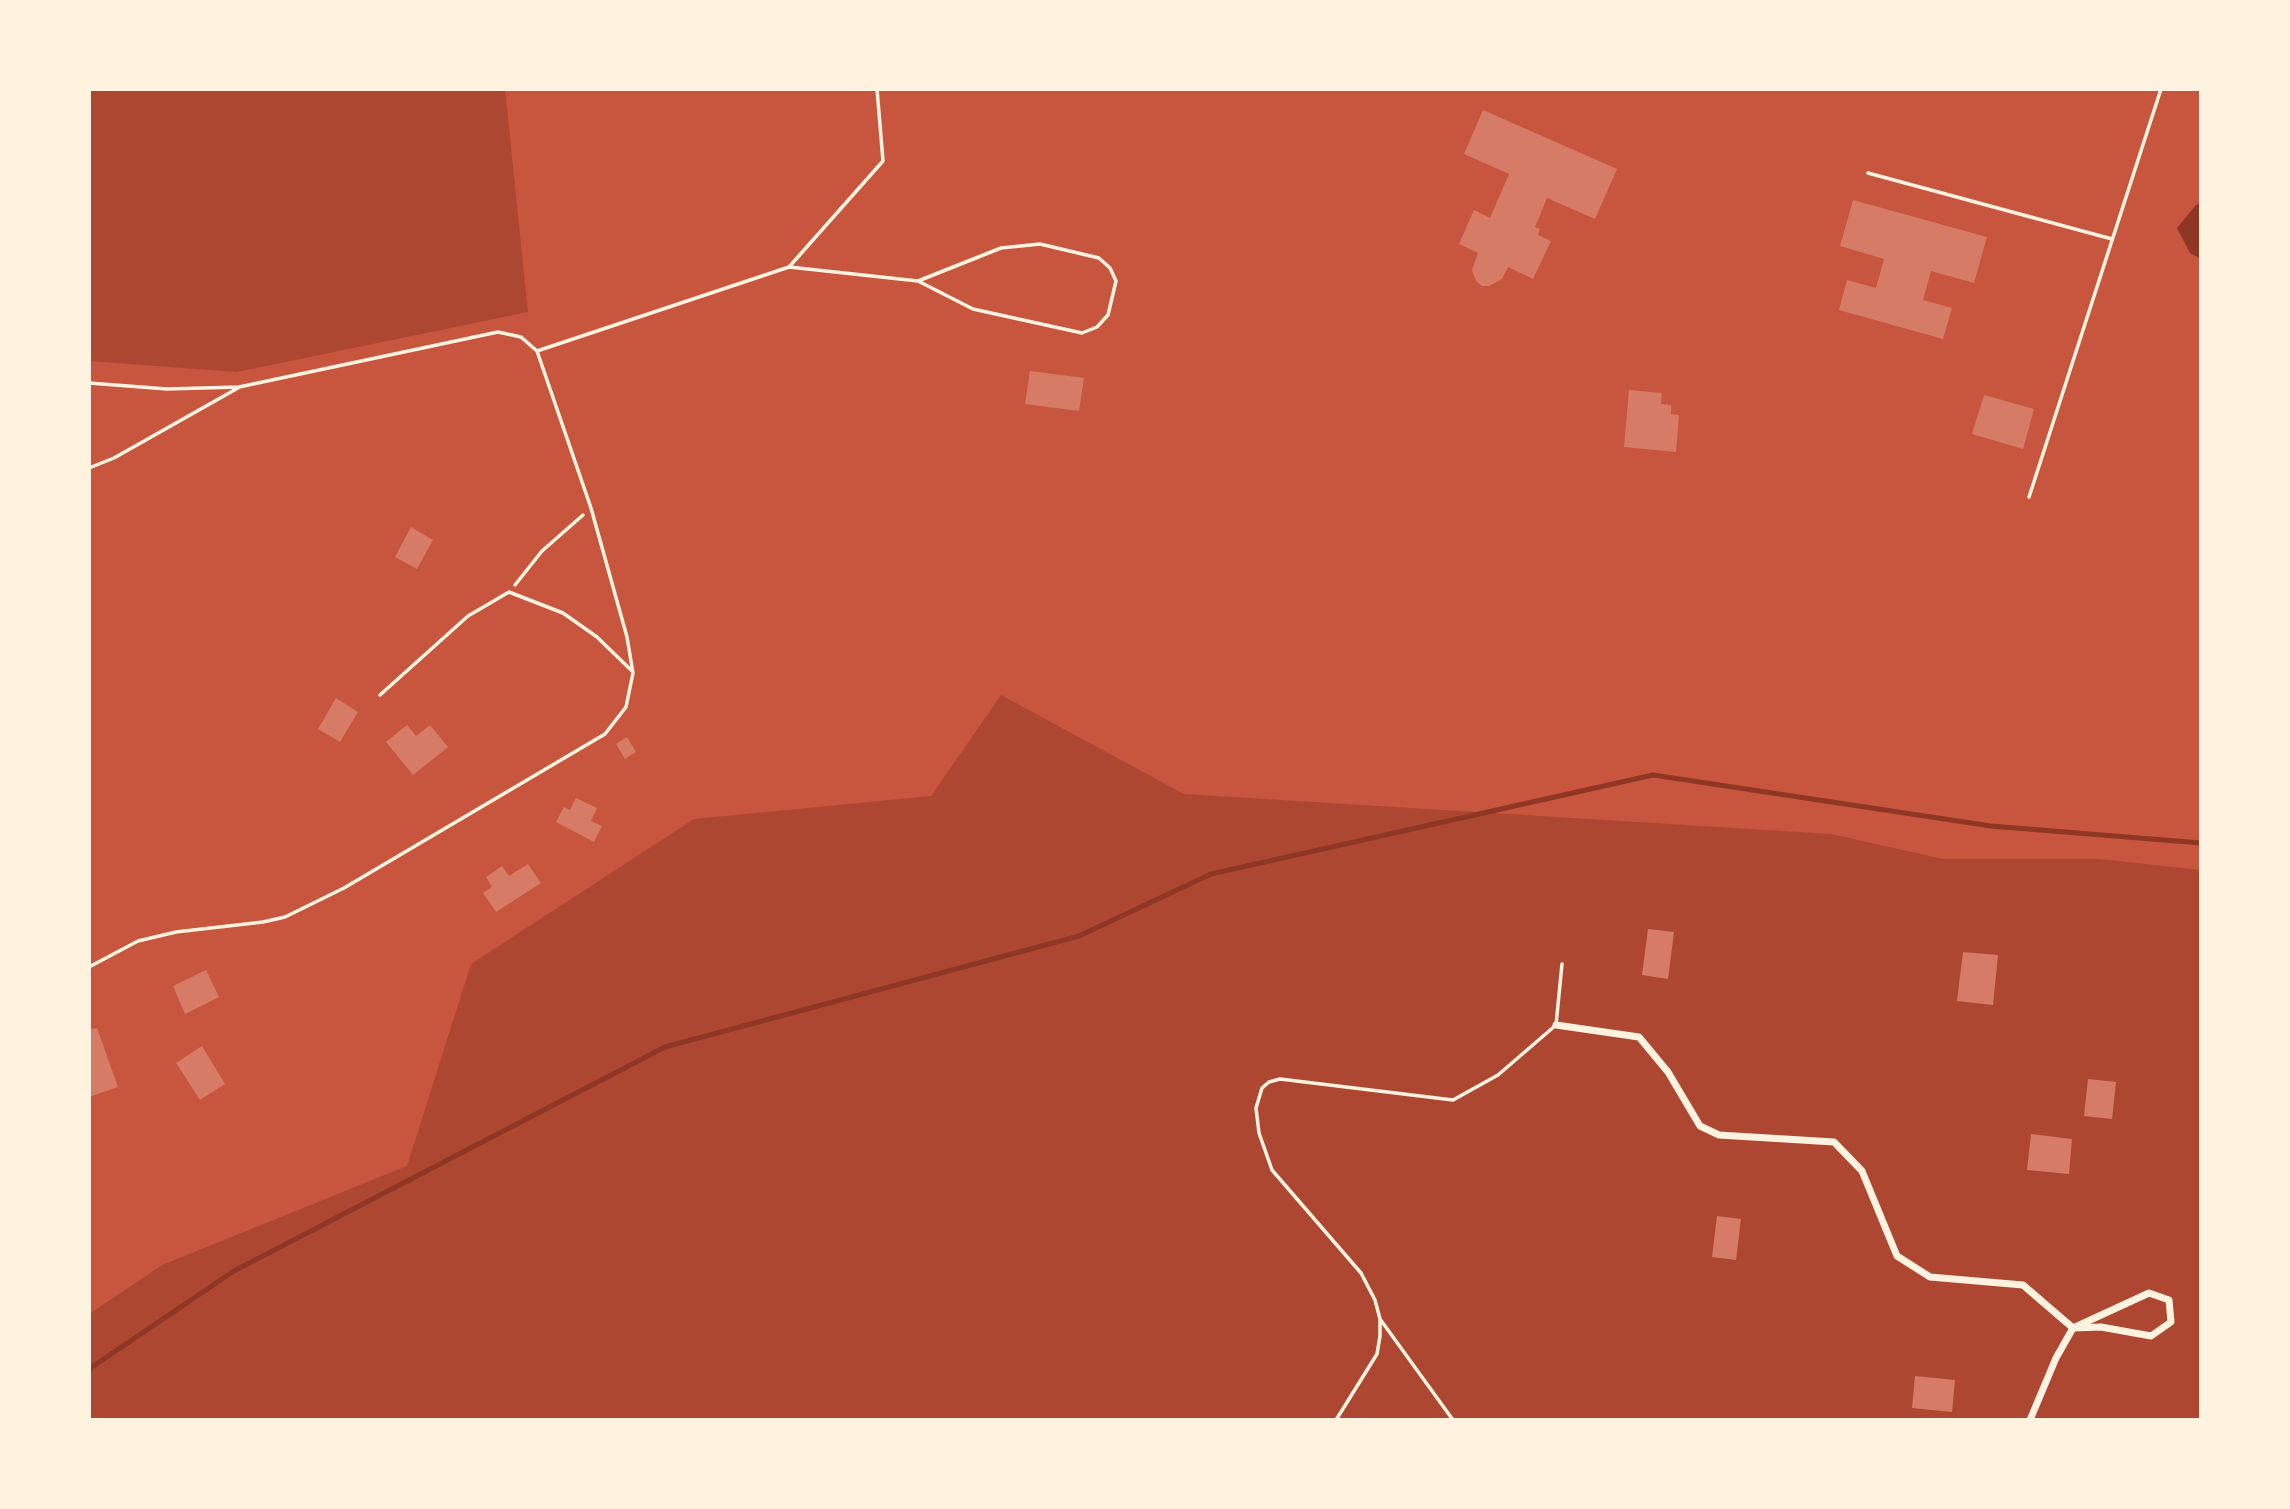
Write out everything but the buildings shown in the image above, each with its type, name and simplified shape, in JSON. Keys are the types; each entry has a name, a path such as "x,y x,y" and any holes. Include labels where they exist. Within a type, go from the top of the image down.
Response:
{"street":[{"path":"1556,1025 1639,1037 1668,1072 1700,1126 1719,1135 1834,1142 1862,1171 1897,1256 1930,1277 2023,1285 2073,1328 2101,1327 2151,1336 2171,1322 2169,1300 2149,1293 2073,1328 2056,1358 2031,1420"}],"lane":[{"path":"789,267 883,161 877,89"},
{"path":"2029,497 2161,89"},
{"path":"1868,173 2112,239"},
{"path":"537,351 789,267 918,281 973,309 1082,332 1097,327 1108,315 1116,281 1110,268 1099,258 1040,244 1001,248 918,281"},
{"path":"89,383 167,389 239,387 498,332 521,337 537,351 592,508 627,637 633,673 626,707 605,734 344,888 285,917 176,932 138,941 89,967"},
{"path":"89,468 114,458 239,387"},
{"path":"380,695 468,616 509,592 563,613 597,637 633,673"},
{"path":"1336,1420 1377,1354 1380,1319 1376,1300 1361,1273 1272,1170 1259,1133 1256,1108 1262,1088 1269,1082 1280,1079 1453,1100 1498,1075 1556,1025 1562,964"},
{"path":"1380,1319 1453,1420"}],"path":[{"path":"509,592 542,551 592,508"}],"shaded area":[{"path":"89,89 505,89 528,312 237,372 89,361"},
{"path":"2201,203 2201,259 2190,253 2177,228 2196,205"},
{"path":"1001,695 1184,794 1831,834 1943,859 2100,859 2201,870 2201,1420 89,1420 89,1314 162,1265 407,1166 471,964 694,819 931,796"}],"waterway":[{"path":"89,1369 234,1271 665,1047 1079,936 1211,874 1653,775 1991,826 2201,843"}]}
